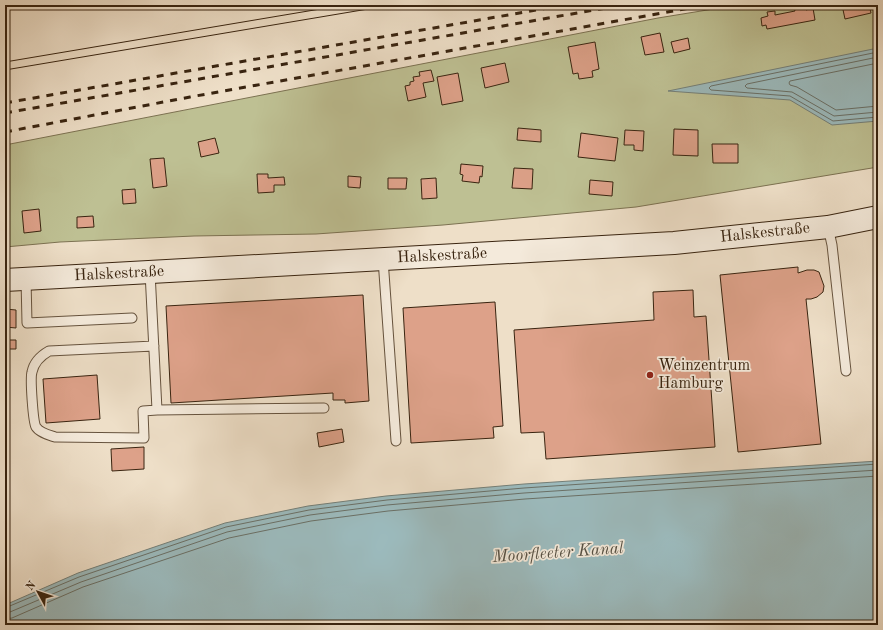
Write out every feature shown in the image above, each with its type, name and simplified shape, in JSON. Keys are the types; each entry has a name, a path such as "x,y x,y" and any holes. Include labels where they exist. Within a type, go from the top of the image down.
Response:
{"street":[{"name":"Halskestraße","path":"15,279 674,243 828,227 878,217"}],"lane":[{"path":"828,227 832,245 846,371"},
{"path":"383,259 396,441"},
{"path":"150,272 157,410"},
{"path":"15,279 27,323 132,318"},
{"path":"154,346 49,351 41,356 32,372 34,419 37,428 44,433 55,437 144,438 143,411 324,408"}],"green space":[{"path":"738,5 878,5 878,167 636,207 443,225 316,234 194,236 60,242 5,247 5,145 658,18"}],"water":[{"path":"878,48 878,121 832,125 790,100 668,91"},
{"name":"Moorfleeter Kanal","path":"878,461 878,625 5,625 5,605 78,573 225,523 308,506 386,496 524,484"}],"building":[{"path":"805,5 806,10 813,8 815,20 767,29 766,25 762,26 761,18 768,16 767,12 775,11 775,15 795,11 794,7"},
{"path":"842,5 869,5 871,13 845,19"},
{"path":"660,33 664,52 645,55 641,37"},
{"path":"688,38 690,49 674,53 671,42"},
{"path":"595,42 599,69 592,71 593,77 579,79 578,73 573,74 568,47"},
{"path":"505,63 509,82 485,88 481,68"},
{"path":"431,70 434,81 423,83 426,97 408,101 405,86 410,85 410,82 414,81 413,77 420,76 419,72"},
{"path":"458,73 463,101 442,105 437,77"},
{"path":"518,128 541,130 541,142 517,140"},
{"path":"674,129 698,130 698,156 673,155"},
{"path":"625,130 644,131 643,151 634,150 634,145 624,145"},
{"path":"581,133 618,138 615,161 578,157"},
{"path":"215,138 219,153 201,157 198,142"},
{"path":"712,144 738,144 738,163 713,163"},
{"path":"164,158 167,186 153,188 150,159"},
{"path":"461,164 483,166 482,177 480,176 479,183 462,181 463,175 460,174"},
{"path":"514,168 533,169 532,189 512,188"},
{"path":"257,174 268,174 268,178 284,177 285,185 274,185 274,192 258,193"},
{"path":"348,176 361,177 360,188 348,187"},
{"path":"388,178 407,178 406,189 388,189"},
{"path":"436,178 437,198 422,199 421,179"},
{"path":"590,180 613,182 612,196 589,194"},
{"path":"135,189 136,203 123,204 122,190"},
{"path":"39,209 41,231 24,233 22,211"},
{"path":"93,216 94,227 77,228 77,217"},
{"path":"798,267 798,273 807,270 819,272 824,286 823,292 817,297 806,299 821,444 738,452 720,275"},
{"path":"693,290 694,317 706,316 715,447 546,459 544,432 521,433 514,330 654,320 653,292"},
{"path":"363,295 369,401 345,403 345,400 333,400 333,393 171,403 166,306"},
{"path":"495,302 503,426 493,427 494,438 411,443 403,308"},
{"path":"5,309 16,310 16,328 5,327"},
{"path":"6,340 16,340 16,349 6,349"},
{"path":"97,375 100,419 46,423 43,379"},
{"path":"342,429 344,442 319,447 317,433"},
{"path":"144,447 144,469 112,471 111,449"}],"tram line":[{"path":"5,62 344,5"},
{"path":"5,70 392,5"}],"railway":[{"path":"5,103 565,5"},
{"path":"5,113 623,5"},
{"path":"5,132 190,97 707,5"}],"place":[{"name":"Weinzentrum Hamburg","path":"650,375"}]}
